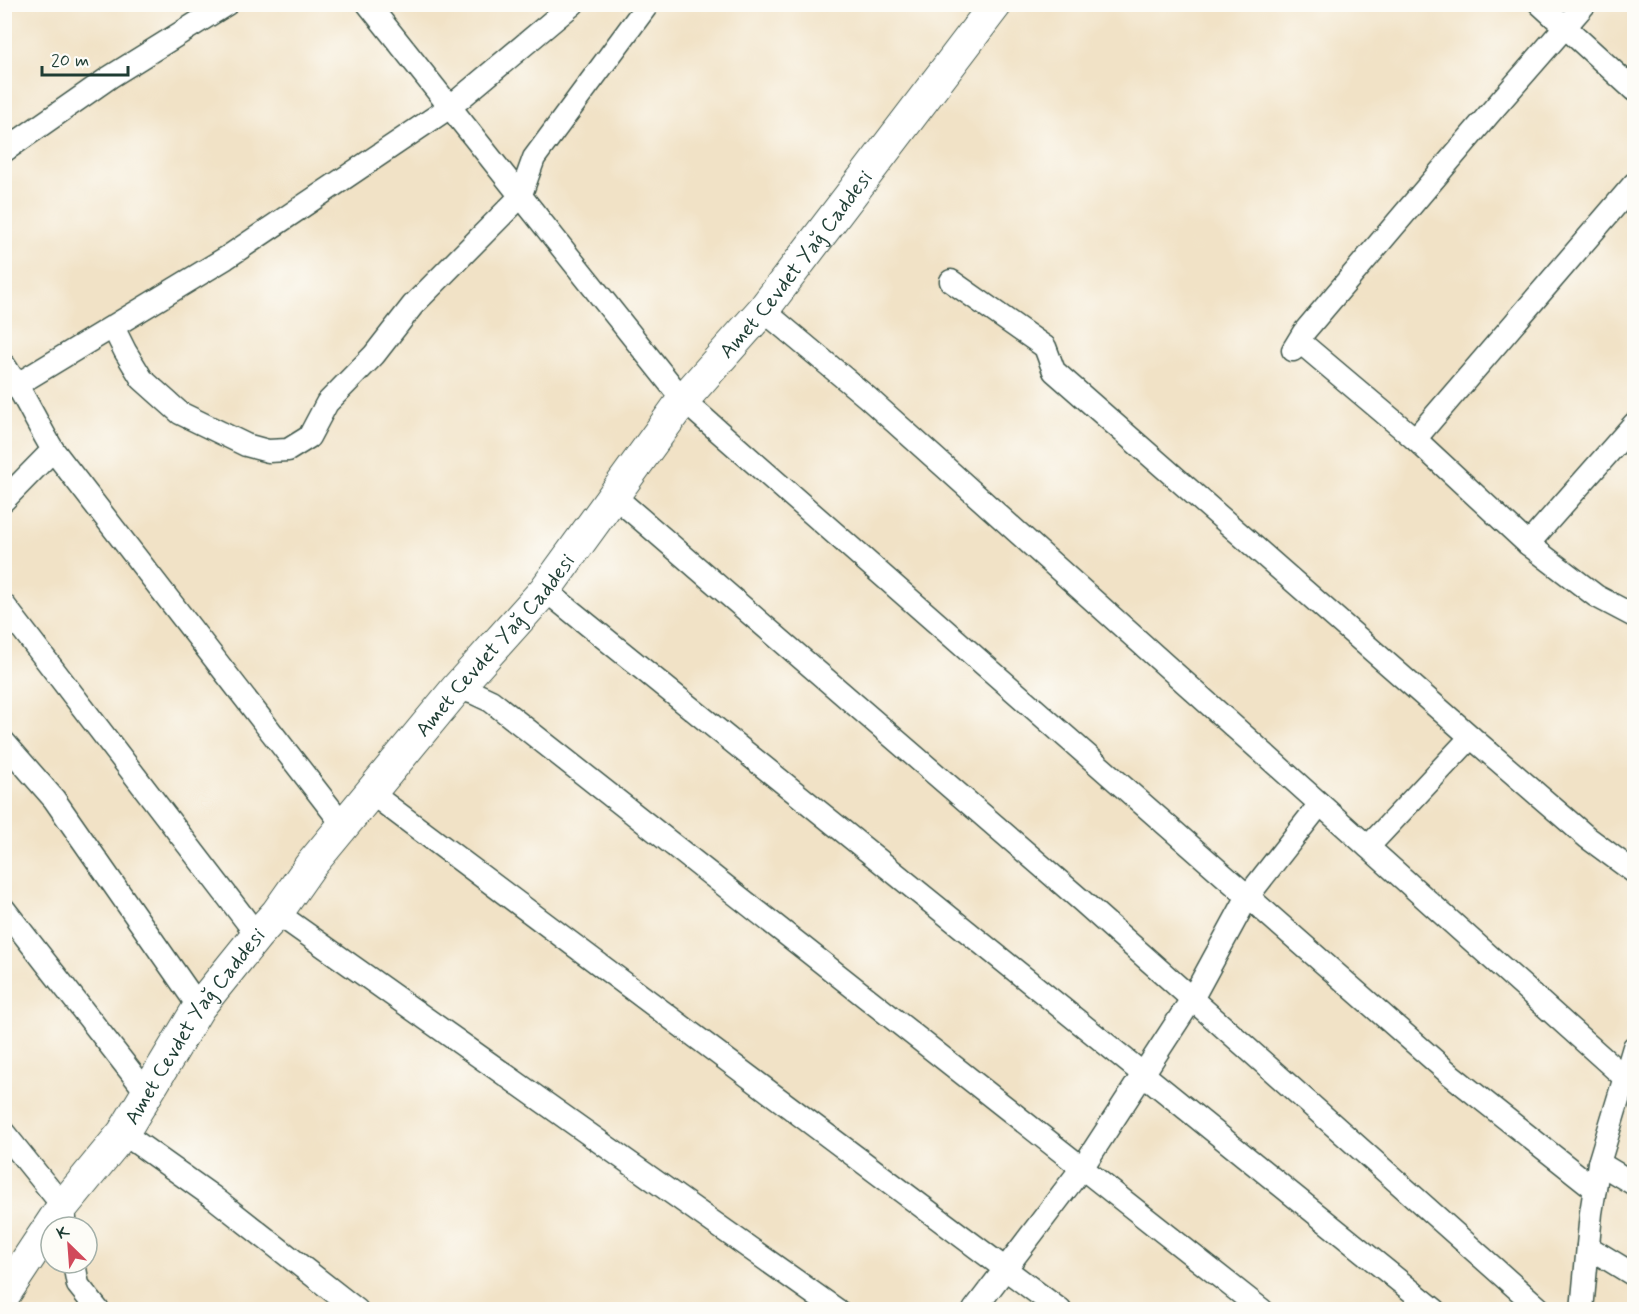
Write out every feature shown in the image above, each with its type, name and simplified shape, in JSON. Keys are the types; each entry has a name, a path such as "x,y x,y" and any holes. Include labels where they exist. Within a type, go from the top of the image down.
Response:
{"street":[{"path":"4,151 110,77 226,4"},
{"path":"368,4 683,400 1451,1075 1595,1189"},
{"path":"18,384 226,258 450,107 573,4"},
{"path":"113,327 142,379 180,412 246,445 268,451 288,450 309,437 327,403 374,356 413,304 520,197 534,158 648,4"},
{"name":"Amet Cevdet Yağ Caddesi","path":"66,1215 148,1094 199,1007 267,924 310,866 457,688 545,590 683,400 763,310 996,4"},
{"path":"1540,4 1635,90"},
{"path":"1585,4 1490,113 1296,345 1415,440 1528,544 1596,596 1635,616"},
{"path":"1415,440 1635,184"},
{"path":"951,281 1045,347 1054,371 1588,838 1635,872"},
{"path":"763,310 868,398 1624,1077"},
{"path":"4,365 18,384 35,421 53,450 344,825"},
{"path":"1528,544 1635,424"},
{"path":"4,500 53,450"},
{"path":"613,495 1082,900 1541,1310"},
{"path":"545,590 1434,1310"},
{"path":"4,605 267,924 837,1310"},
{"path":"457,688 491,701 1262,1310"},
{"path":"1368,847 1471,737"},
{"path":"4,742 54,799 199,1007"},
{"path":"371,793 1059,1310"},
{"path":"974,1310 1082,1168 1192,999 1248,896 1320,804"},
{"path":"4,909 148,1094"},
{"path":"1582,1310 1599,1163 1635,1047"},
{"path":"4,1133 64,1215"},
{"path":"123,1133 213,1197 357,1310"},
{"path":"1599,1163 1635,1184"},
{"path":"1588,1247 1635,1275"},
{"name":"Amet Cevdet Yağ Caddesi","path":"4,1294 39,1250"},
{"path":"76,1275 78,1285 98,1310"}]}
